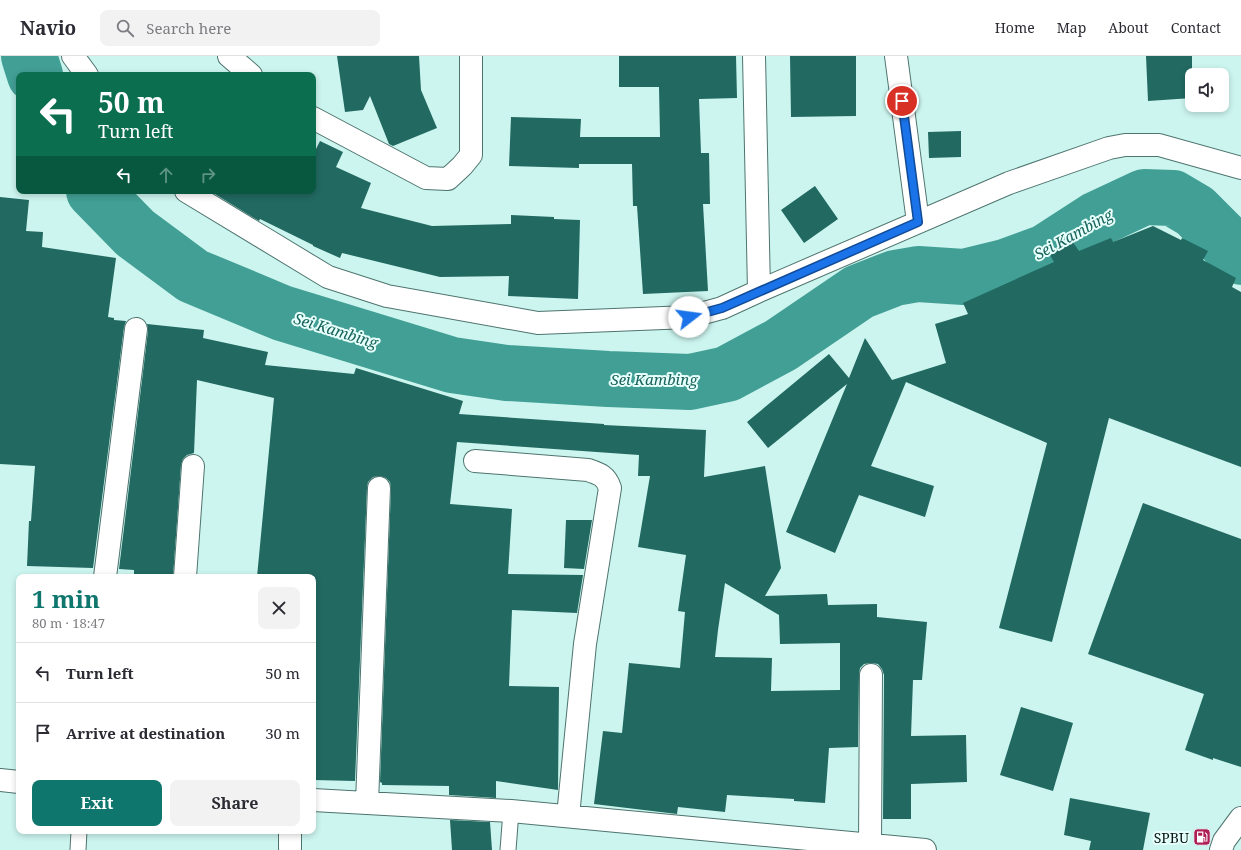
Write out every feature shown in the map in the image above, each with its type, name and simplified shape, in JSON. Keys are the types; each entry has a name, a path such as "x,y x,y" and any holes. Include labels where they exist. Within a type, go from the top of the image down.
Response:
{"street":[{"path":"72,56 85,72"},
{"path":"229,56 248,72"},
{"path":"316,120 426,178 448,179 471,155 471,56"},
{"path":"754,56 759,291"},
{"path":"896,56 918,222"},
{"path":"191,194 328,277 387,296 538,323 689,317 722,308 1009,183 1108,148 1125,145 1158,145 1241,168"},
{"path":"105,574 136,329"},
{"path":"475,461 588,470 599,474 607,480 610,488 585,644 568,816"},
{"path":"185,574 193,466"},
{"path":"367,802 379,488"},
{"path":"870,845 871,675"},
{"path":"0,780 16,782"},
{"path":"316,800 511,811 925,850"},
{"path":"1221,850 1224,841 1241,818"},
{"path":"290,834 290,850"}],"lane":[{"path":"508,850 511,811"},
{"path":"78,850 79,834"}],"building":[{"path":"337,56 419,56 421,90 437,128 393,146 389,144 370,96 363,110 345,112"},
{"path":"619,56 736,56 737,98 699,99 701,153 709,153 710,204 703,204 708,291 643,294 637,206 633,206 632,164 579,164 579,168 509,166 511,117 581,119 580,137 660,137 659,87 619,87"},
{"path":"790,56 856,56 856,116 791,117"},
{"path":"1146,56 1192,56 1192,68 1185,68 1185,98 1148,101"},
{"path":"961,131 961,157 929,158 928,132"},
{"path":"320,141 343,152 336,167 371,183 361,208 432,226 511,224 511,215 580,220 578,299 508,296 509,276 440,277 342,253 340,258 260,219 259,221 215,194 316,194 316,149"},
{"path":"815,186 838,219 804,243 781,210"},
{"path":"0,197 29,200 26,231 43,232 42,247 116,258 108,317 114,318 114,320 126,321 93,568 27,566 29,521 31,521 35,466 0,464"},
{"path":"1153,226 1208,251 1203,260 1236,278 1232,287 1241,292 1241,467 1109,418 1052,642 999,628 1047,443 906,382 871,466 934,486 925,517 859,495 835,553 786,532 847,384 768,448 747,422 829,354 849,378 865,338 892,380 946,363 935,324 968,314 963,303 1054,262 1050,255 1072,241 1079,251 1111,238 1113,242"},
{"path":"147,324 204,330 203,338 268,352 265,365 354,374 356,368 463,401 459,414 604,425 706,430 704,477 765,466 781,568 765,596 827,594 828,605 877,604 877,617 927,622 922,680 913,680 911,736 966,735 967,782 911,784 911,819 883,819 884,675 878,664 871,663 864,664 860,668 858,747 829,748 825,803 794,801 794,799 727,795 725,812 678,807 677,814 594,804 603,731 622,733 629,663 680,668 685,612 678,611 686,555 638,547 650,476 638,476 639,455 457,442 450,504 512,509 508,574 583,575 577,613 512,610 509,686 559,687 558,790 496,781 496,798 449,795 449,786 382,785 380,782 391,488 390,482 386,478 380,476 373,477 368,482 367,488 355,781 316,780 316,574 257,574 274,398 197,380 194,453 187,455 183,459 181,465 173,574 134,574 134,570 119,569 148,331","holes":["725,583 779,615 780,644 840,643 840,690 771,691 772,658 715,657"]},
{"path":"1143,503 1241,539 1241,767 1213,758 1213,760 1185,750 1204,694 1088,654"},
{"path":"566,520 592,520 584,569 564,568"},
{"path":"1021,707 1073,723 1053,791 1000,775"},
{"path":"1070,798 1150,813 1143,850 1089,850 1091,841 1064,835"},
{"path":"450,820 490,822 492,850 452,850"}],"waterway":[{"name":"Sei Kambing","path":"29,56 34,72"},
{"name":"Sei Kambing","path":"97,194 135,233 193,276 282,313 452,365 507,373 608,379 690,382 727,374 781,345 859,292 895,278 918,274 964,277 1005,267 1046,252 1097,219 1144,197 1173,198 1195,211 1241,257"}],"place":[{"name":"SPBU","path":"1202,837"}],"route":[{"path":"689,317 722,308 918,222 902,101"}]}
